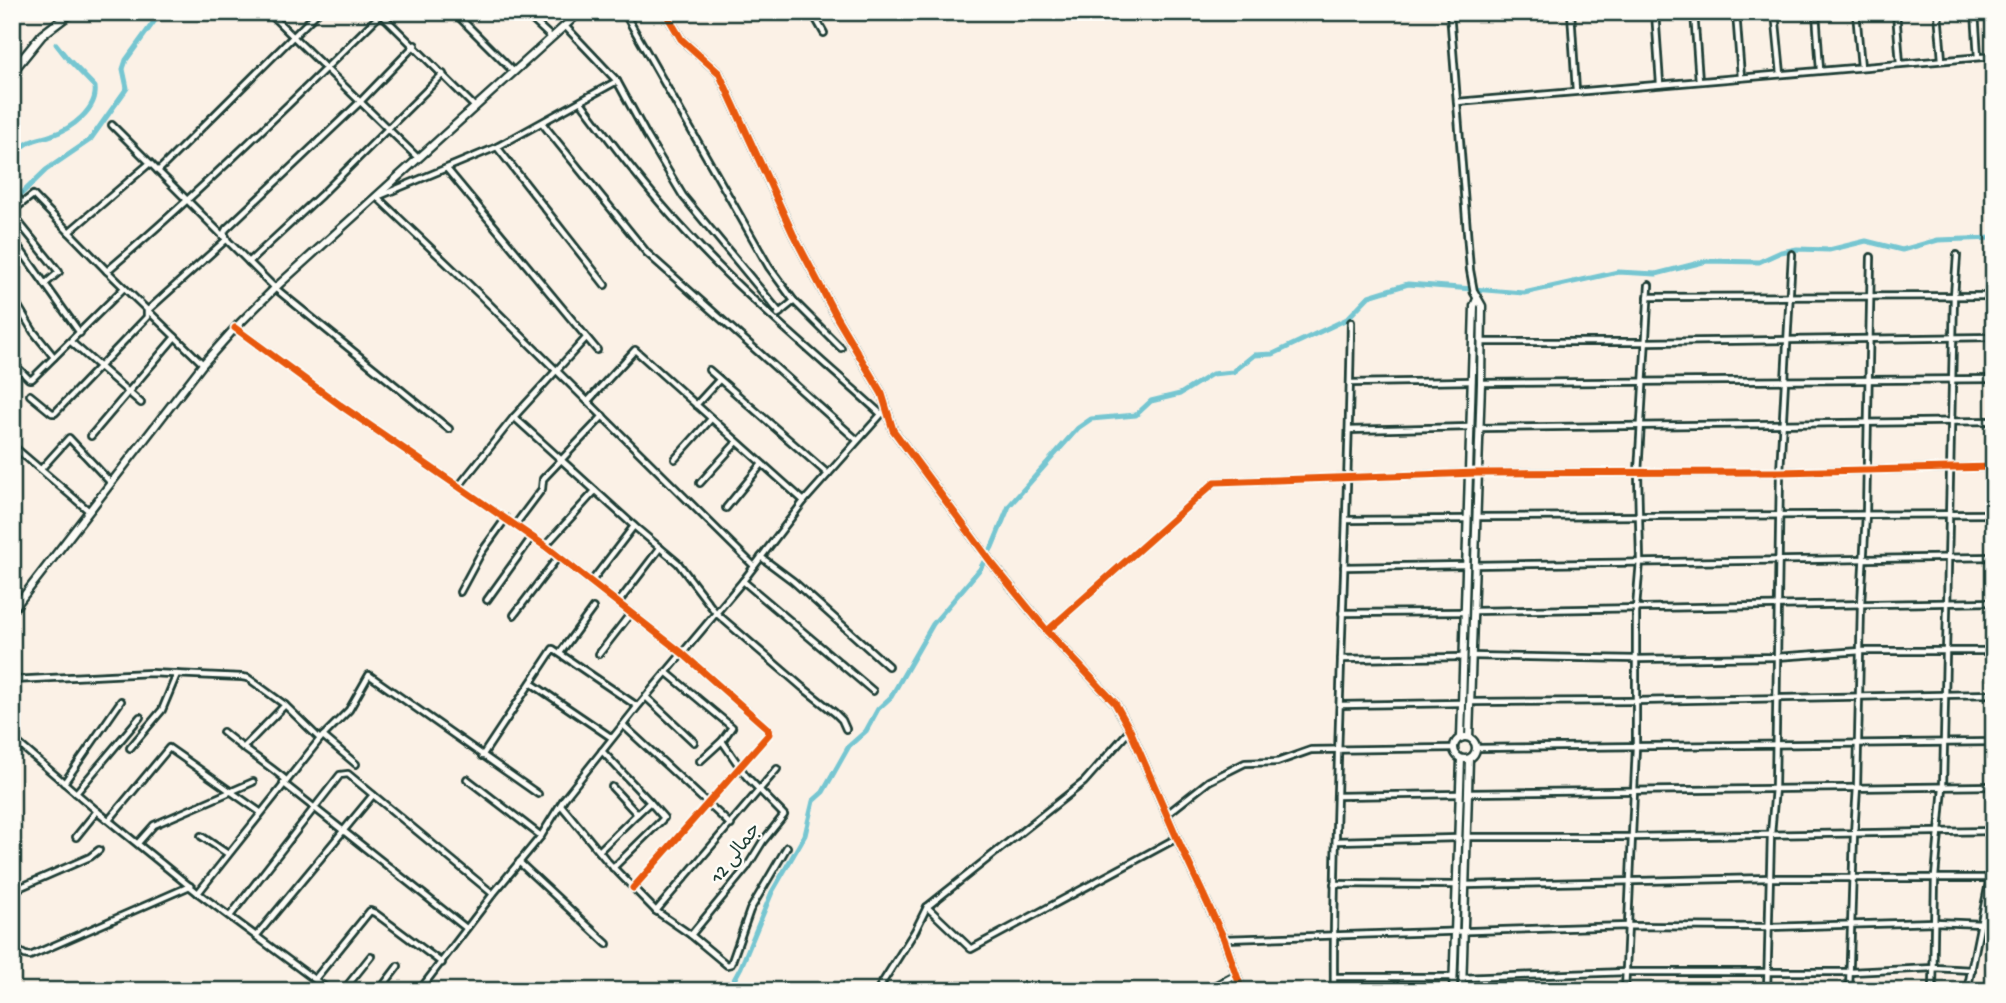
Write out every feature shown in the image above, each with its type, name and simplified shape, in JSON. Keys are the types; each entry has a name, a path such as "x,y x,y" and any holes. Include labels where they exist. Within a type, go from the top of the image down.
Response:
{"main road":[{"path":"12,72 15,63 42,35 72,12"}],"street":[{"path":"268,12 419,159"},
{"path":"158,171 318,12"},
{"path":"454,12 514,72"},
{"path":"524,12 552,38"},
{"path":"12,611 203,364 234,328 580,12"},
{"path":"624,12 769,267 794,301 841,348"},
{"path":"419,991 541,836 612,738 743,580 804,501 883,411 882,394 837,318 793,234 719,74 681,39 665,12"},
{"path":"812,12 824,33"},
{"path":"1450,12 1470,270 1476,295 1482,306 1474,565 1461,703 1465,738"},
{"path":"1571,12 1576,91"},
{"path":"1655,12 1660,84"},
{"path":"1694,12 1699,80"},
{"path":"1736,12 1741,77"},
{"path":"1775,12 1781,74"},
{"path":"1816,12 1820,70"},
{"path":"1856,12 1861,67"},
{"path":"1896,12 1900,64"},
{"path":"1938,12 1942,60"},
{"path":"1975,12 1978,57"},
{"path":"107,271 188,201 381,13 475,107"},
{"path":"565,26 618,81 646,136 682,196 780,313"},
{"path":"226,239 226,229 415,46"},
{"path":"1457,102 1994,56"},
{"path":"249,262 443,74"},
{"path":"377,197 497,147 618,81"},
{"path":"581,102 648,191 687,233 774,317 883,411 893,430 991,562 1046,631 1115,703 1130,730 1224,939 1242,991"},
{"path":"542,123 647,253 857,440"},
{"path":"112,125 275,288 449,429"},
{"path":"497,147 605,285"},
{"path":"69,232 150,163"},
{"path":"447,169 597,350"},
{"path":"13,193 22,203"},
{"path":"45,284 59,272 12,213 33,195 203,364"},
{"path":"377,197 754,566"},
{"path":"30,395 54,414 146,317 147,311 226,239"},
{"path":"20,249 80,332"},
{"path":"1767,991 1771,834 1775,788 1780,472 1791,254"},
{"path":"1933,991 1935,877 1943,787 1957,255"},
{"path":"1850,991 1866,514 1871,257"},
{"path":"1625,991 1636,747 1636,608 1640,561 1638,473 1649,285"},
{"path":"12,362 30,380 124,288"},
{"path":"1468,611 1467,519 1476,295"},
{"path":"12,296 33,331 54,357"},
{"path":"1648,298 1994,296"},
{"path":"774,317 794,301"},
{"path":"1334,991 1333,935 1342,613 1349,477 1351,322"},
{"path":"234,328 340,405 545,546 682,653 770,731 633,888"},
{"path":"91,436 175,337"},
{"path":"1481,342 1994,337"},
{"path":"459,486 514,416 586,338"},
{"path":"71,342 141,403"},
{"path":"588,401 635,350 804,501"},
{"path":"709,370 828,474"},
{"path":"1481,383 1994,379"},
{"path":"696,405 719,380"},
{"path":"1350,383 1472,381"},
{"path":"514,416 678,563 716,613 835,713 846,729"},
{"path":"515,524 542,489 543,479 603,416"},
{"path":"675,459 711,419"},
{"path":"1479,428 1994,421"},
{"path":"1349,430 1470,427"},
{"path":"41,470 69,438 111,484"},
{"path":"700,484 737,442"},
{"path":"12,445 90,512"},
{"path":"726,508 762,464"},
{"path":"1046,631 1215,482 1477,473 1780,472 1994,467"},
{"path":"545,546 595,491"},
{"path":"1476,517 1994,514"},
{"path":"460,592 481,553 506,518"},
{"path":"1346,520 1467,519"},
{"path":"591,582 634,526"},
{"path":"487,600 532,537"},
{"path":"618,603 660,548"},
{"path":"514,615 558,556"},
{"path":"1474,565 1994,556"},
{"path":"761,557 793,581 888,666"},
{"path":"1344,567 1466,565"},
{"path":"743,580 873,691"},
{"path":"1342,613 1994,602"},
{"path":"559,653 593,608"},
{"path":"599,654 631,614"},
{"path":"482,756 553,649 638,706"},
{"path":"1341,659 1636,659 1776,657 1861,651 1994,651"},
{"path":"1465,738 1470,702 1466,657"},
{"name":"جمالی 12","path":"666,672 730,725 732,728 722,741 759,791 784,816 691,935"},
{"path":"12,680 150,673 248,678 356,764"},
{"path":"130,748 162,710 177,674"},
{"path":"198,893 321,737 349,710 369,675 538,794"},
{"path":"531,683 612,738"},
{"path":"1470,702 1994,694"},
{"path":"646,696 694,742"},
{"path":"64,783 121,701"},
{"path":"1339,705 1461,703"},
{"path":"243,748 285,705"},
{"path":"76,793 140,716"},
{"path":"623,725 731,825"},
{"path":"877,991 915,931 926,908 1084,782 1130,730"},
{"path":"223,732 257,755 313,808 466,928"},
{"path":"12,738 198,893 315,979 323,989 330,991"},
{"path":"1465,738 1474,741 1477,748 1474,756 1461,759 1456,756 1454,748 1456,741 1465,738"},
{"path":"700,761 722,741"},
{"path":"1477,748 1776,747 1899,742 1994,742"},
{"path":"109,820 169,748 260,812"},
{"path":"1167,815 1209,781 1245,763 1277,762 1311,750 1454,748"},
{"path":"602,751 664,818 613,868"},
{"path":"1453,991 1461,759"},
{"path":"1462,991 1469,759"},
{"path":"656,911 777,769"},
{"path":"230,916 313,808 340,775 344,774 348,774 493,894"},
{"path":"467,779 541,836"},
{"path":"138,843 154,825 253,782"},
{"path":"1469,793 1994,786"},
{"path":"612,787 637,814"},
{"path":"1337,796 1459,793"},
{"path":"257,935 373,795"},
{"path":"599,851 650,802"},
{"path":"561,805 613,868 656,911 729,965 750,910 787,847"},
{"path":"76,837 97,811"},
{"path":"1466,837 1994,831"},
{"path":"201,836 228,854"},
{"path":"926,908 971,949 1177,838"},
{"path":"1336,841 1458,838"},
{"path":"12,891 90,857 99,850"},
{"path":"519,862 607,944"},
{"path":"1967,991 1990,878 1994,872"},
{"path":"1465,885 1770,878 1990,878"},
{"path":"1335,884 1456,885"},
{"path":"12,947 25,956 30,956 190,886"},
{"path":"315,979 370,911 442,963"},
{"path":"1224,939 1628,926 1769,928 1935,922 1982,924"},
{"path":"343,991 371,956"},
{"path":"379,991 398,966"},
{"path":"1462,978 1626,972 1850,972 1934,968 1972,970"},
{"path":"1205,991 1235,975"},
{"path":"1334,977 1453,977"}],"waterway":[{"path":"12,203 46,170 90,140 127,88 123,69 126,60 161,12"},
{"path":"12,156 30,142 75,123 92,103 95,87 56,44"},
{"path":"728,991 741,967 772,892 805,835 813,801 823,792 849,746 866,731 878,709 891,697 933,624 980,569 1009,506 1078,428 1091,419 1136,415 1151,401 1180,394 1212,374 1233,372 1254,355 1273,354 1347,319 1369,296 1408,284 1524,293 1618,272 1656,274 1707,261 1759,262 1781,252 1797,249 1829,250 1866,241 1902,250 1938,240 1994,238"}],"cycle path":[{"path":"665,12 681,39 719,73 793,234 837,318 882,394 893,430 991,562 1047,631 1115,703 1130,730 1224,939 1242,991"},
{"path":"235,328 340,405 545,546 682,653 768,729 769,734 633,888"},
{"path":"1047,631 1215,482 1477,473 1780,472 1994,467"}]}
